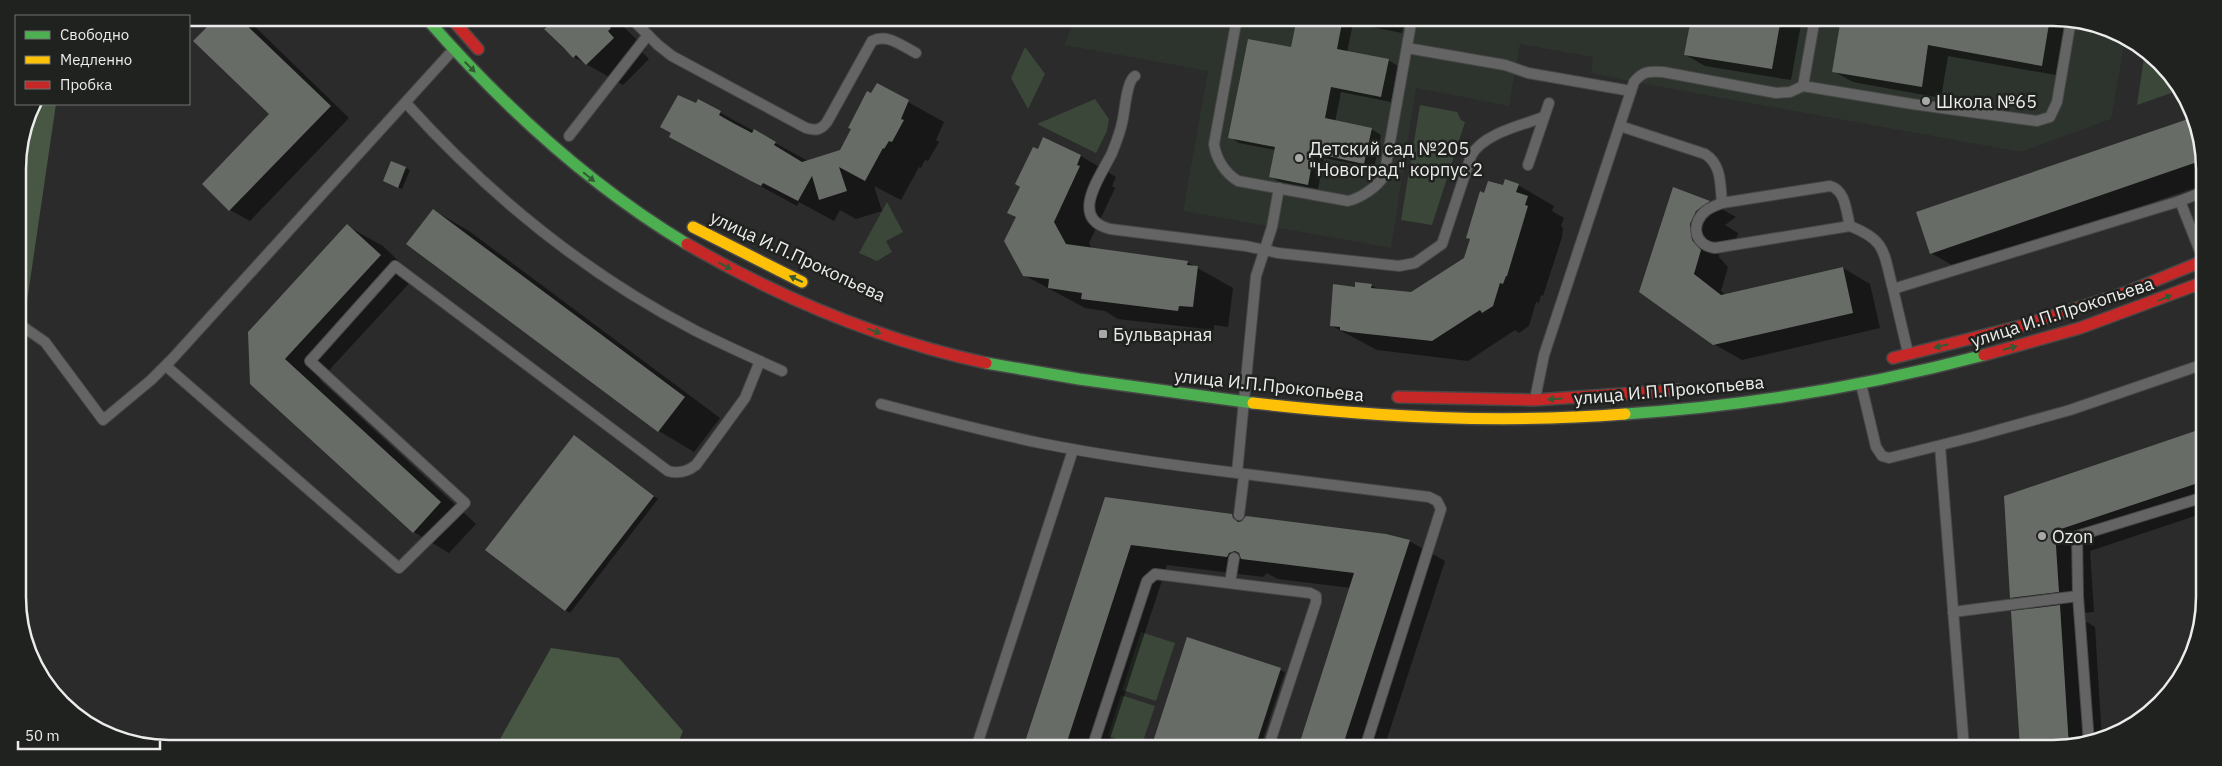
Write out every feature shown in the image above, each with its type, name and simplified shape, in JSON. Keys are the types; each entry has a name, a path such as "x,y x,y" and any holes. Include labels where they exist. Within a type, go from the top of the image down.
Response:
{"street":[{"name":"улица И.П.Прокопьева","path":"433,26 453,50 525,122 558,151 596,182 670,234 728,268 795,299 873,331 953,355 1037,372 1242,402 1353,413 1447,419 1533,419 1638,414 1745,402 1970,360 2095,323 2156,302 2196,285"},
{"path":"458,26 488,59"},
{"path":"558,151 569,136"},
{"name":"улица И.П.Прокопьева","path":"685,222 736,250 813,286"},
{"name":"улица И.П.Прокопьева","path":"1882,361 2021,326 2116,296 2196,263"},
{"path":"1908,354 1913,372"},
{"name":"улица И.П.Прокопьева","path":"1241,383 1260,385"},
{"name":"улица И.П.Прокопьева","path":"1390,396 1455,400 1534,400 1648,394 1694,389"},
{"path":"1533,419 1534,400"}],"lane":[{"path":"639,26 665,51 679,60 814,130 819,129 827,122 872,42 879,38 889,38 916,53"},
{"path":"1236,26 1214,144 1215,152 1228,175 1238,181 1348,200 1357,199 1381,182 1384,176 1411,26"},
{"path":"1803,86 1814,26"},
{"path":"1534,400 1544,355 1631,91 1640,74 1649,71 1776,93 1790,92 1803,86 1912,104 2037,121 2050,117 2057,102 2069,27"},
{"path":"569,136 648,35"},
{"path":"1407,48 1505,66 1528,73 1631,91"},
{"path":"27,329 45,342 103,420 166,366 453,50"},
{"path":"1135,76 1130,81 1123,121 1116,144 1090,197 1091,216 1102,226 1264,250 1399,266 1415,263 1435,250 1444,241 1471,156 1478,146 1487,139 1544,117"},
{"path":"406,103 455,155 497,194 572,254 653,307 695,330 782,371"},
{"path":"1528,165 1549,103"},
{"path":"1620,126 1705,154 1714,160 1718,168 1722,203"},
{"path":"1850,226 1842,193 1837,188 1830,186 1722,203 1706,210 1698,220 1697,234 1699,242 1705,247 1715,248 1850,226 1868,233 1882,245 1908,354"},
{"path":"1239,515 1241,383 1256,276 1272,227 1279,188"},
{"path":"1893,289 2196,195"},
{"path":"2180,201 2196,240"},
{"path":"166,366 399,568 465,503 310,361 395,266 668,471 685,471 696,465 746,398 760,361"},
{"path":"1860,380 1876,447 1882,456 1888,458 1940,446 2070,410 2196,367"},
{"path":"881,404 968,427 1073,450 1240,474 1429,497 1437,501 1441,514 1368,739"},
{"path":"1940,446 1963,739"},
{"path":"979,740 1073,450"},
{"path":"2088,735 2078,596 2077,536 2196,499"},
{"path":"1230,582 1234,558"},
{"path":"1096,740 1149,578 1156,574 1310,592 1316,598 1271,739"},
{"path":"1953,612 2078,596"}],"shaded area":[{"path":"1072,26 2053,26 2072,27 2090,31 2125,46 2111,119 2021,152 1591,73 1593,57 1520,44 1509,106 1416,88 1391,248 1183,211 1208,71 1064,45"}],"green space":[{"path":"1025,47 1045,74 1028,109 1011,78"},
{"path":"2144,59 2160,75 2173,92 2137,105"},
{"path":"1095,99 1109,119 1107,131 1096,153 1037,124"},
{"path":"42,105 56,105 27,304 27,160 29,141"},
{"path":"1420,105 1457,112 1461,120 1465,122 1432,225 1401,220"},
{"path":"887,202 903,232 886,241 892,252 877,261 859,253"},
{"path":"1141,632 1175,643 1156,701 1122,690"},
{"path":"551,648 619,658 683,731 679,740 500,740"},
{"path":"1121,695 1155,706 1144,739 1118,739 1108,736"}],"building":[{"path":"208,26 247,26 331,106 229,211 202,184 269,114 193,41"},
{"path":"548,26 609,26 611,28 608,31 614,38 586,65 576,55 573,58 544,29"},
{"path":"1295,26 1341,26 1337,49 1389,59 1381,97 1331,87 1325,118 1372,128 1364,164 1314,153 1308,185 1269,177 1275,147 1228,138 1248,39 1291,47"},
{"path":"1690,26 1780,26 1772,69 1684,55"},
{"path":"1840,26 2049,26 2042,66 1928,45 1922,87 1832,72"},
{"path":"877,83 909,100 901,119 904,120 892,142 889,141 883,148 865,181 839,167 847,191 819,200 812,176 798,201 763,183 761,186 749,180 669,137 671,133 660,127 678,95 696,103 698,99 721,111 719,115 733,123 752,133 754,129 776,142 774,145 802,162 840,150 851,129 848,128 867,91 871,93"},
{"path":"2187,120 2188,123 2193,141 2195,163 1930,254 1916,212"},
{"path":"1043,137 1081,155 1077,165 1080,166 1054,222 1066,244 1188,261 1187,265 1198,266 1193,307 1179,306 1178,311 1081,299 1082,293 1048,288 1049,279 1023,276 1004,241 1016,217 1007,213 1020,187 1015,184 1033,147 1038,149"},
{"path":"391,161 406,167 398,188 383,181"},
{"path":"1505,179 1519,184 1516,192 1528,196 1525,205 1528,206 1507,276 1503,284 1500,283 1493,306 1482,313 1480,310 1432,341 1349,332 1340,330 1340,327 1330,326 1333,284 1355,287 1355,282 1372,284 1371,288 1411,292 1464,258 1470,239 1466,238 1480,191 1484,193 1488,181 1503,185"},
{"path":"1673,187 1710,201 1696,211 1690,224 1692,240 1701,250 1694,274 1721,295 1843,267 1853,313 1713,345 1639,292"},
{"path":"433,209 685,397 658,432 406,244"},
{"path":"347,224 381,255 285,359 441,502 413,533 250,384 248,332"},
{"path":"2196,431 2196,484 2055,531 2059,592 2010,598 2004,496"},
{"path":"574,435 654,496 565,611 485,550"},
{"path":"1105,497 1232,514 1233,518 1238,522 1242,521 1246,516 1386,534 1410,540 1345,739 1301,739 1354,573 1241,559 1239,553 1235,551 1229,553 1227,557 1131,545 1068,740 1026,740"},
{"path":"2060,605 2068,739 2019,739 2011,611"},
{"path":"1187,637 1281,668 1258,739 1154,739"}],"traffic: fast":[{"path":"433,26 485,82 548,141 615,196 687,244"},
{"path":"1625,414 1716,406 1806,393 1896,376 1984,355"},
{"path":"986,363 1079,379 1253,403"}],"traffic: slow":[{"path":"693,227 802,282"},
{"path":"1253,403 1439,418 1532,418 1625,414"}],"traffic: jam":[{"path":"458,26 478,49"},
{"path":"687,244 758,282 832,315 908,342 986,363"},
{"path":"1893,358 2021,326 2125,293 2196,264"},
{"path":"1984,355 2080,328 2196,285"},
{"path":"1398,397 1534,400 1680,390"}],"place":[{"name":"Школа №65","path":"1926,101"},
{"name":"Детский сад №205 \"Новоград\" корпус 2","path":"1299,158"},
{"name":"Бульварная","path":"1103,334"},
{"name":"Ozon","path":"2042,536"}]}
